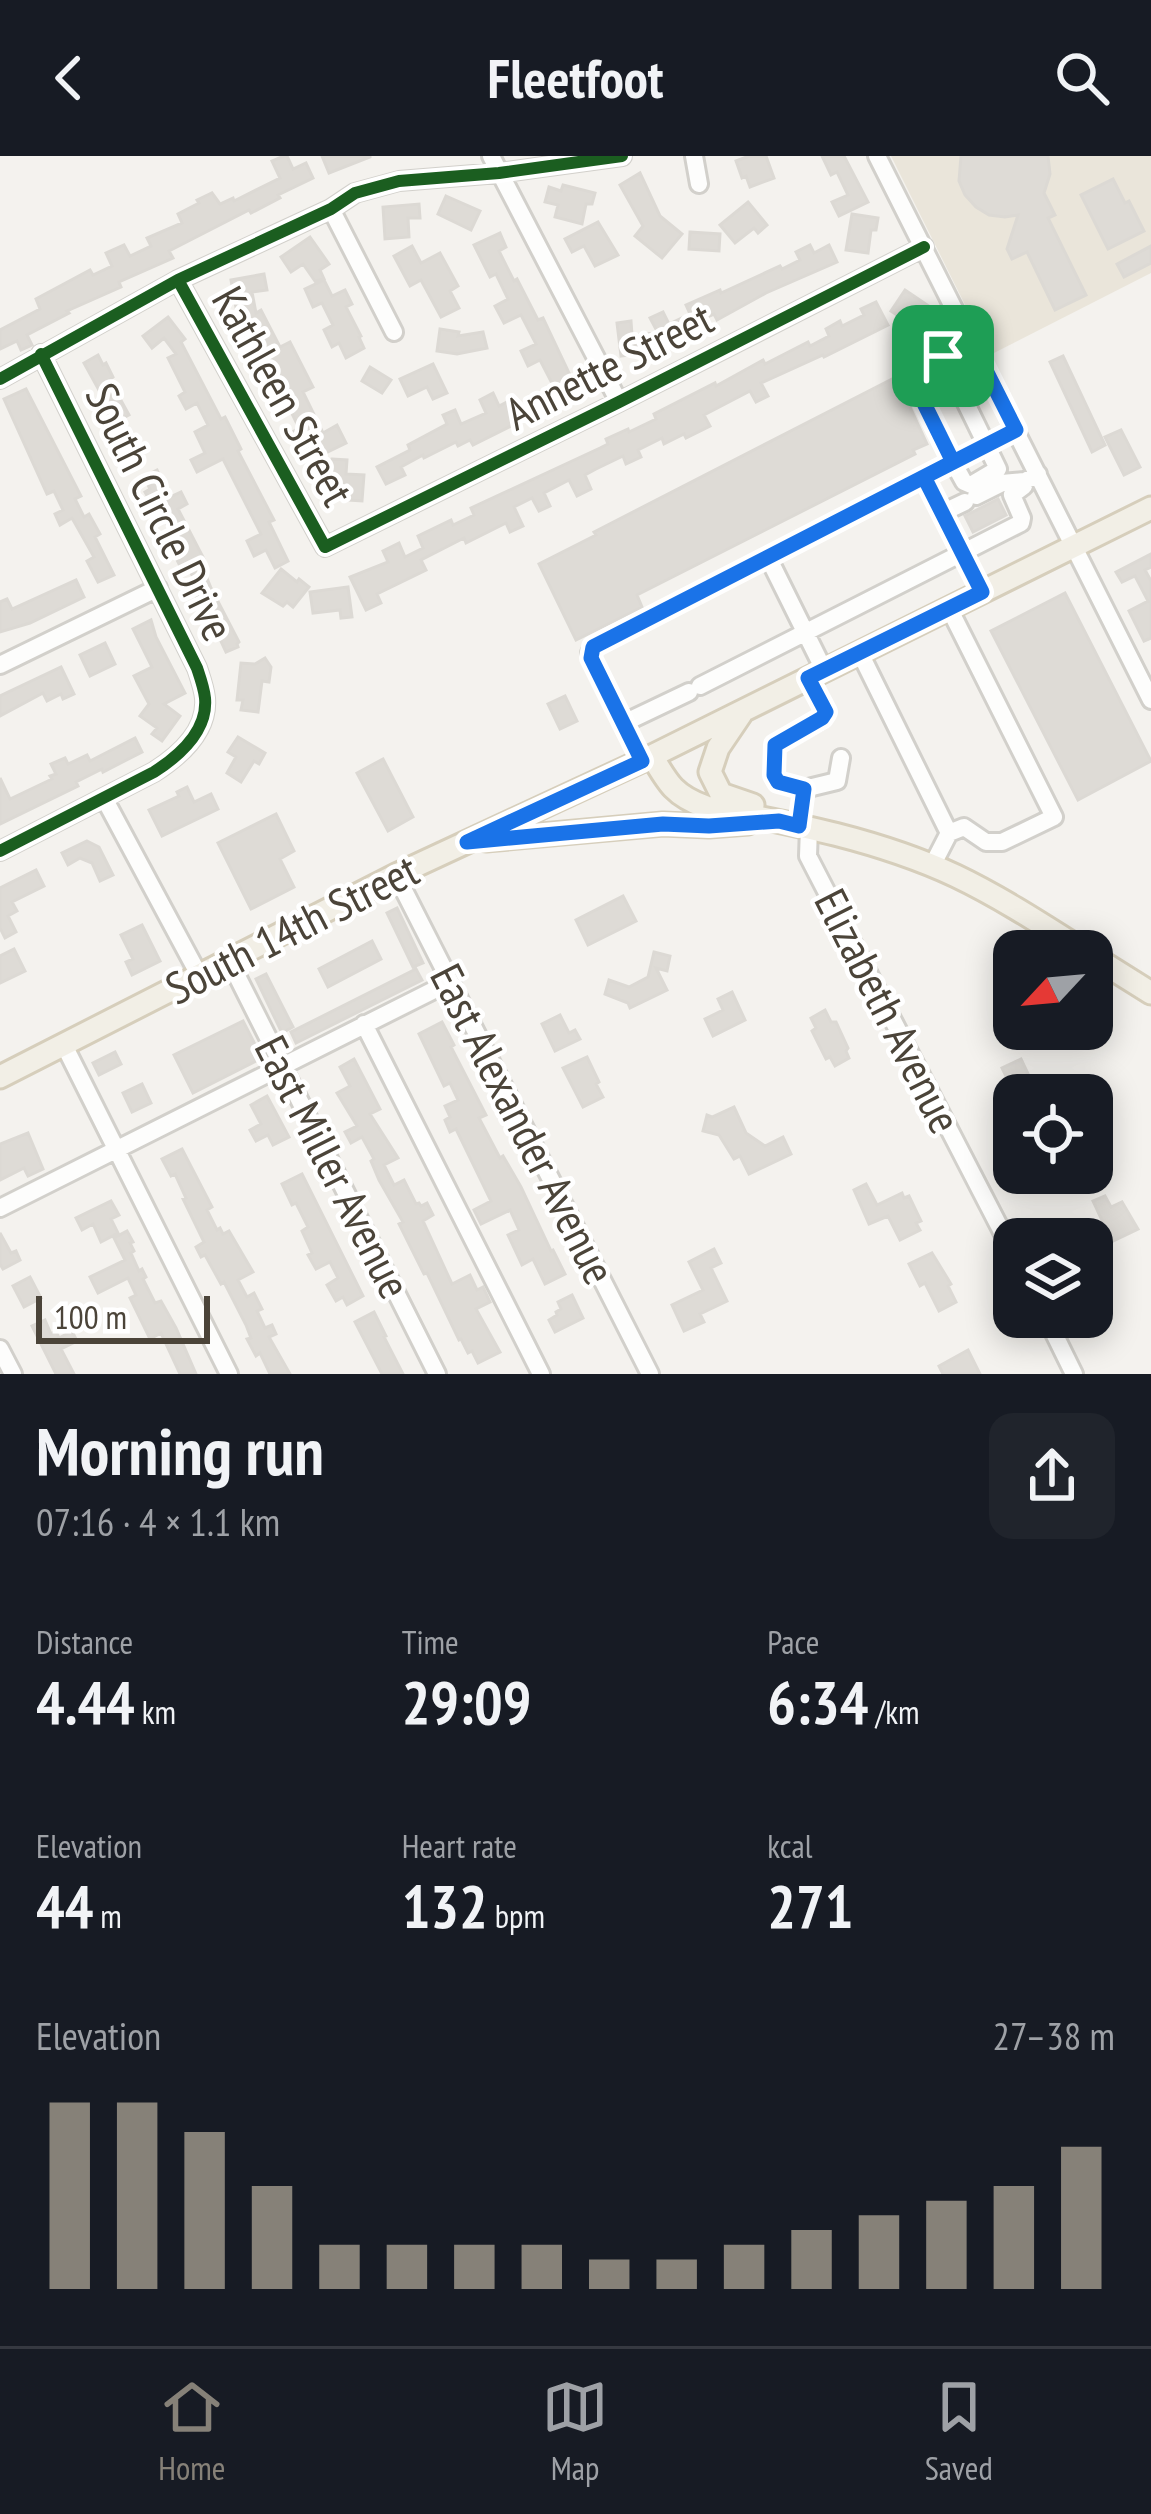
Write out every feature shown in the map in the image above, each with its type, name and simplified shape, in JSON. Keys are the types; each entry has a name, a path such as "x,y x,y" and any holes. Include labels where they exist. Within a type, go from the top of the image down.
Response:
{"main road":[{"name":"South 14th Street","path":"0,1077 396,875 647,758 1151,508"},
{"path":"743,711 712,762 713,783 721,794 796,825"},
{"path":"647,758 685,799 848,837 932,866 1048,930"},
{"path":"467,842 663,824 796,825"},
{"path":"1113,969 1151,993"}],"street":[{"path":"0,379 178,280 356,193 495,164 622,156"},
{"path":"694,156 699,184"},
{"path":"878,156 1016,430 1032,478 1144,670 1151,700"},
{"path":"495,164 620,402"},
{"path":"331,209 394,332"},
{"name":"Annette Street","path":"325,547 923,247"},
{"name":"Kathleen Street","path":"178,280 325,547"},
{"path":"943,356 998,469 970,485 953,462 912,379 916,370 971,341"},
{"name":"South Circle Drive","path":"41,354 197,668 206,702 198,730 176,758 104,798"},
{"path":"647,758 591,658 593,647 1016,430"},
{"path":"924,477 982,592"},
{"path":"942,513 1002,483 1032,478"},
{"path":"624,724 1021,523 1012,495 1032,478"},
{"path":"768,557 806,632 826,712 775,745 774,775 778,782 804,789 837,781 841,758"},
{"path":"0,664 158,588"},
{"path":"860,652 956,830 986,842 1002,842 1054,818 949,608"},
{"path":"796,825 804,789"},
{"path":"0,851 104,798 199,976"},
{"name":"Elizabeth Avenue","path":"796,825 995,1218"},
{"path":"932,866 956,830"},
{"name":"East Alexander Avenue","path":"396,875 650,1374"},
{"name":"East Miller Avenue","path":"229,960 437,1374"},
{"path":"0,1208 450,982"},
{"path":"364,1024 541,1374"},
{"path":"64,1045 229,1374"},
{"path":"1056,1338 1074,1374"},
{"path":"0,1348 13,1374"}],"shaded area":[{"path":"891,156 1151,156 1151,273 990,355"}],"building":[{"path":"284,156 293,169 306,163 313,178 169,251 173,258 119,282 121,287 67,311 27,335 32,345 21,350 17,341 0,349 0,330 40,309 36,299 90,270 93,275 112,266 106,253 124,245 130,256 151,246 147,238 182,223 178,214 199,203 197,200 212,193 220,204 234,201 280,178 272,161"},
{"path":"322,156 370,156 370,157 329,173"},
{"path":"766,156 774,178 750,187 736,161"},
{"path":"822,156 844,156 868,202 839,216 832,202 848,195 837,172 831,175"},
{"path":"961,156 1048,156 1050,174 1044,193 1055,215 1048,218 1086,295 1055,310 1027,252 1012,259 1007,249 1018,215 989,215 976,207 959,181"},
{"path":"640,173 660,216 682,234 662,258 635,236 643,226 620,185"},
{"path":"1113,179 1144,231 1108,249 1081,195"},
{"path":"563,185 595,193 592,204 586,204 582,224 555,217 558,205 545,202 549,187 561,191"},
{"path":"446,196 480,211 471,230 438,214"},
{"path":"748,202 767,225 758,233 754,228 735,243 720,225"},
{"path":"419,204 420,218 408,218 409,237 385,239 383,207"},
{"path":"852,214 878,218 868,253 846,250"},
{"path":"598,222 618,255 595,266 584,246 572,252 565,239"},
{"path":"690,232 720,234 719,251 689,249"},
{"path":"500,233 506,247 499,251 538,320 543,318 579,394 549,409 543,398 556,391 540,360 528,366 521,351 536,344 521,315 504,323 495,306 508,299 474,245"},
{"path":"310,237 329,264 320,270 324,279 315,281 303,264 291,272 281,257"},
{"path":"810,245 814,253 829,245 837,262 717,320 714,314 688,325 693,334 680,340 651,352 621,356 617,323 631,321 632,335 658,333 650,318 663,312 669,324 690,314 686,305 782,269 800,260 796,252"},
{"path":"412,246 421,263 440,253 458,286 450,291 459,308 441,317 421,280 410,286 394,256"},
{"path":"1151,246 1151,263 1124,277 1117,264"},
{"path":"264,274 267,290 252,292 256,313 261,310 280,347 290,342 313,387 303,392 323,433 337,425 346,443 309,461 294,431 299,428 268,364 242,312 237,313 231,280"},
{"path":"324,280 332,296 345,290 352,304 346,307 364,348 346,358 339,343 332,347 324,330 333,325 322,303 313,307 305,289"},
{"path":"905,290 933,309 923,325 915,320 912,325 891,311"},
{"path":"876,302 888,325 761,383 768,396 756,402 750,391 704,415 710,426 686,438 684,434 664,444 662,438 638,450 641,457 626,464 623,456 585,475 591,489 577,496 569,480 544,493 550,506 539,511 532,498 514,507 523,526 510,532 506,523 421,560 426,570 377,594 381,603 366,610 350,577 388,562 383,551 399,543 405,557 423,548 418,536 474,515 471,508 608,444 606,439 656,419 654,414 715,383 808,342 810,346 829,336 826,329 864,315 861,309"},
{"path":"168,317 185,339 181,342 221,419 225,417 274,520 269,522 288,561 275,568 266,550 254,556 247,541 261,534 223,459 197,472 191,460 205,453 195,432 208,425 197,403 186,409 179,396 185,392 168,358 176,354 164,338 152,348 143,336"},
{"path":"440,329 459,332 458,336 483,332 487,348 457,354 437,351"},
{"path":"98,355 129,415 112,424 84,363"},
{"path":"1063,356 1105,445 1092,452 1050,362"},
{"path":"433,364 447,393 433,399 427,387 408,396 400,379"},
{"path":"370,367 391,380 382,393 362,381"},
{"path":"896,377 927,444 913,450 915,454 637,595 642,607 576,640 539,564"},
{"path":"26,389 81,496 75,499 84,517 89,514 100,534 95,537 114,575 98,582 87,561 94,557 72,518 60,525 55,514 63,510 54,491 47,494 4,399"},
{"path":"493,393 499,406 515,398 525,419 473,445 470,440 458,446 456,442 423,455 401,467 405,475 386,484 377,467 447,424 443,415 455,410 461,424 486,413 480,400"},
{"path":"1121,430 1140,467 1124,475 1105,437"},
{"path":"332,459 347,460 346,474 364,475 362,501 349,500 349,494 329,493"},
{"path":"157,470 170,497 181,492 187,504 178,509 204,559 200,561 238,647 226,652 191,585 196,583 188,567 182,570 177,560 181,558 177,545 163,516 145,492 150,489 144,477"},
{"path":"998,499 1006,515 973,532 965,516"},
{"path":"1151,554 1151,567 1145,570 1151,581 1151,638 1144,641 1129,611 1148,601 1135,576 1122,582 1116,572"},
{"path":"281,569 309,587 293,607 262,593"},
{"path":"76,580 84,597 0,632 0,602 7,599 12,609"},
{"path":"348,587 352,617 341,618 340,610 313,613 310,592"},
{"path":"1065,593 1151,761 1078,800 991,631"},
{"path":"151,620 185,693 164,704 180,716 162,741 152,734 157,728 140,716 149,704 134,676 152,667 133,629"},
{"path":"105,643 115,664 90,676 80,655"},
{"path":"265,658 271,667 269,682 262,681 258,712 241,710 243,700 237,700 241,663 255,664"},
{"path":"61,667 74,694 47,701 43,693 0,716 0,696"},
{"path":"565,696 577,721 560,729 548,704"},
{"path":"238,737 265,753 241,782 227,773 236,757 228,752"},
{"path":"135,738 142,752 0,824 0,778 10,799 52,779 56,774 51,764 65,758 68,764 87,755 90,761"},
{"path":"383,759 413,817 388,831 357,773"},
{"path":"187,787 194,802 211,794 218,809 162,836 149,810"},
{"path":"276,814 294,851 280,859 294,887 251,909 218,843"},
{"path":"87,841 99,847 113,875 100,881 92,863 80,858 68,865 62,853"},
{"path":"36,870 44,886 12,902 17,911 8,916 16,932 5,938 0,928 0,888"},
{"path":"623,896 636,921 588,945 576,920"},
{"path":"397,908 423,963 413,967 387,913"},
{"path":"142,925 160,961 132,975 126,962 133,959 121,935"},
{"path":"372,941 381,959 328,987 319,969"},
{"path":"14,949 25,971 0,983 0,956"},
{"path":"654,952 670,956 667,971 656,968 667,990 630,1008 605,994 609,980 629,987 648,977"},
{"path":"416,969 422,980 296,1043 291,1032"},
{"path":"266,974 293,1027 282,1033 256,979"},
{"path":"732,992 745,1020 713,1036 705,1019 723,1010 718,999"},
{"path":"825,1010 848,1048 849,1058 835,1066 830,1057 826,1059 812,1031 816,1028 811,1018"},
{"path":"560,1015 569,1033 575,1030 580,1039 555,1051 542,1024"},
{"path":"243,1021 262,1058 193,1093 174,1055"},
{"path":"442,1022 486,1115 479,1118 565,1274 545,1284 533,1259 522,1265 508,1235 519,1230 510,1210 481,1224 474,1210 491,1201 456,1129 450,1132 445,1106 458,1100 450,1083 444,1086 419,1034"},
{"path":"115,1052 121,1064 99,1075 93,1063"},
{"path":"587,1057 603,1097 583,1107 563,1068"},
{"path":"354,1059 380,1109 370,1114 398,1158 384,1165 394,1185 404,1180 416,1204 427,1203 433,1215 423,1221 452,1284 470,1275 490,1302 476,1309 500,1352 478,1363 459,1340 424,1274 362,1137 351,1143 345,1132 357,1126 337,1093 350,1086 340,1067"},
{"path":"1021,1059 1028,1074 1005,1074 1002,1068"},
{"path":"142,1084 151,1103 132,1112 123,1093"},
{"path":"267,1096 289,1137 273,1145 268,1135 256,1141 250,1130 261,1124 251,1105"},
{"path":"734,1107 746,1133 765,1146 783,1137 791,1154 749,1174 740,1156 734,1159 719,1135 703,1131 707,1115"},
{"path":"28,1133 43,1169 28,1176 24,1168 0,1180 0,1144"},
{"path":"182,1149 212,1207 207,1210 217,1230 229,1231 253,1272 238,1280 247,1297 254,1293 265,1328 272,1325 276,1334 269,1337 290,1374 270,1374 260,1353 256,1356 224,1282 196,1247 204,1242 175,1174 171,1176 162,1159"},
{"path":"302,1174 363,1296 347,1305 343,1297 336,1301 327,1285 338,1278 330,1262 316,1269 308,1255 312,1253 302,1231 308,1227 282,1184"},
{"path":"866,1184 877,1205 902,1193 904,1198 909,1196 921,1221 916,1223 920,1230 900,1240 888,1216 869,1224 854,1190"},
{"path":"1105,1196 1111,1207 1122,1202 1138,1229 1113,1241 1113,1218 1101,1218 1093,1201"},
{"path":"111,1201 119,1215 111,1219 118,1233 101,1242 93,1224 82,1230 76,1218"},
{"path":"127,1231 139,1271 142,1269 155,1303 161,1301 176,1328 196,1374 180,1374 161,1333 150,1339 130,1298 136,1295 128,1278 98,1293 90,1277 125,1260 114,1238"},
{"path":"0,1233 20,1260 3,1269 0,1264"},
{"path":"714,1249 721,1263 711,1268 727,1301 700,1314 704,1322 684,1331 672,1305 703,1290 689,1262"},
{"path":"932,1253 956,1302 939,1311 909,1264"},
{"path":"30,1277 41,1298 24,1307 13,1286"},
{"path":"572,1295 583,1318 555,1332 549,1320 561,1309 558,1302"},
{"path":"374,1312 403,1374 382,1374 355,1322"},
{"path":"45,1320 51,1334 56,1331 59,1338 72,1331 77,1341 61,1349 74,1374 56,1374 32,1326"},
{"path":"968,1350 980,1374 943,1374 939,1366"}],"cycle path":[{"path":"0,379 178,280 331,209 355,193 399,181 622,156"},
{"path":"178,280 325,547 924,247"},
{"path":"0,851 163,766 197,732 205,710 197,668 41,354"}],"route":[{"path":"971,341 1016,430 924,477 982,592 808,678 826,712 775,745 778,782 804,789 799,826 779,821 663,824 467,842 642,761 591,658 593,647 953,462 912,379 916,370 943,356 971,341"}]}
